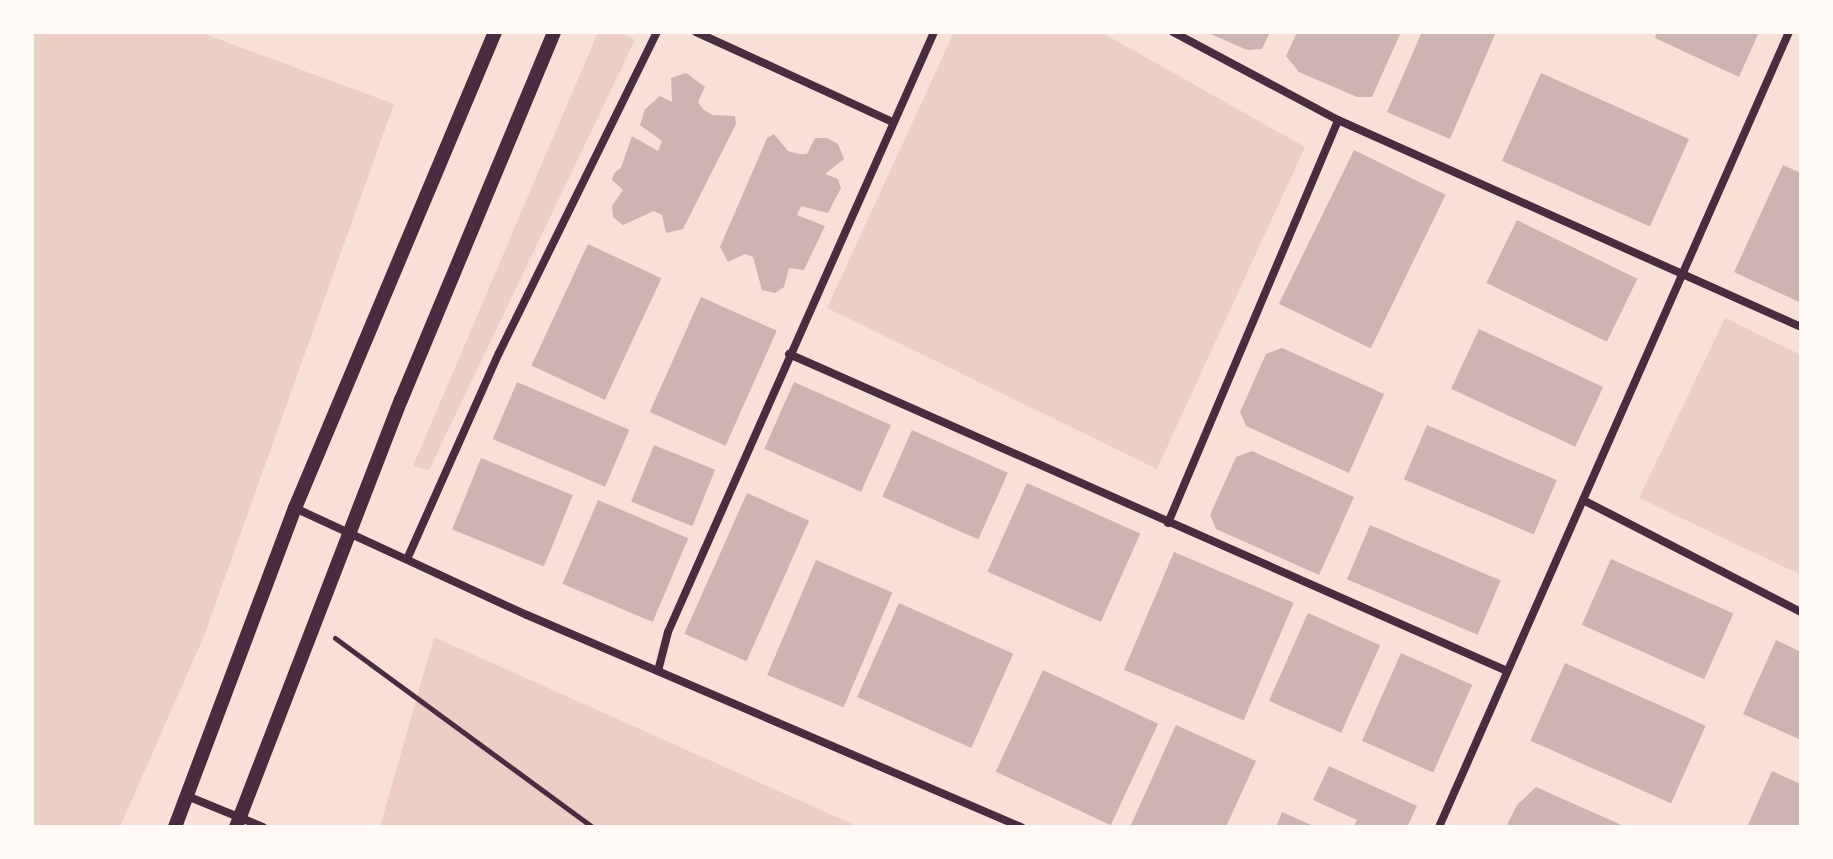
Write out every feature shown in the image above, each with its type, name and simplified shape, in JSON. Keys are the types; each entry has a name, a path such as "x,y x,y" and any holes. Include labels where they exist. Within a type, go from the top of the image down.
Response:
{"street":[{"path":"175,827 295,508 495,32"},
{"path":"239,821 353,535 401,400 554,32"},
{"path":"408,557 499,353 657,32"},
{"path":"696,32 893,122"},
{"path":"658,671 668,632 934,32"},
{"path":"1173,32 1338,120 1801,327"},
{"path":"1439,827 1789,32"},
{"path":"1168,523 1338,120"},
{"path":"789,354 1507,671"},
{"path":"1583,500 1801,612"},
{"path":"295,508 658,671 1021,827"},
{"path":"187,796 239,821 263,827"}],"path":[{"path":"317,625 510,762 592,827"}],"shaded area":[{"path":"32,32 199,32 394,104 204,636 120,827 32,827"},
{"path":"598,32 619,32 635,40 429,470 413,466"},
{"path":"954,32 1101,32 1305,147 1157,469 827,308"},
{"path":"1725,318 1801,355 1801,575 1639,498"},
{"path":"434,637 859,827 380,827"}],"building":[{"path":"1206,32 1270,32 1262,49 1247,50"},
{"path":"1297,32 1401,32 1372,97 1357,97 1299,72 1286,56"},
{"path":"1422,32 1496,32 1450,139 1387,112"},
{"path":"1657,32 1759,32 1739,77 1655,38"},
{"path":"686,73 705,87 698,102 703,109 712,115 735,116 736,124 683,229 666,233 662,215 654,211 623,225 613,217 612,206 623,190 612,180 614,173 621,168 632,136 658,151 662,141 640,125 645,109 660,96 672,102 671,78"},
{"path":"1541,73 1689,139 1650,227 1502,161"},
{"path":"774,134 788,151 799,154 807,154 815,138 827,138 838,144 844,159 825,174 838,179 841,188 828,213 801,206 797,215 825,226 804,270 789,268 784,287 775,293 762,290 753,257 745,254 728,262 720,247 767,138"},
{"path":"1354,150 1446,195 1371,348 1279,304"},
{"path":"1783,165 1801,173 1801,303 1734,272"},
{"path":"1517,220 1637,279 1607,342 1486,283"},
{"path":"588,244 661,278 605,400 531,365"},
{"path":"701,297 777,331 726,446 650,412"},
{"path":"1479,329 1603,387 1575,447 1451,389"},
{"path":"1282,348 1384,394 1349,473 1246,426 1240,412 1266,354"},
{"path":"517,382 629,430 605,487 493,439"},
{"path":"794,382 891,425 861,492 764,449"},
{"path":"1427,425 1557,480 1534,534 1404,479"},
{"path":"912,430 1008,473 978,539 882,497"},
{"path":"654,445 715,470 692,526 631,502"},
{"path":"1252,451 1354,497 1319,575 1216,529 1210,515 1236,457"},
{"path":"481,458 573,495 544,566 452,529"},
{"path":"1027,483 1140,533 1101,622 988,572"},
{"path":"747,493 809,521 746,661 684,634"},
{"path":"598,500 688,538 653,622 562,584"},
{"path":"1370,525 1501,580 1478,635 1347,579"},
{"path":"1174,552 1294,603 1244,721 1124,670"},
{"path":"1611,559 1733,614 1704,679 1582,625"},
{"path":"816,560 892,592 844,707 767,675"},
{"path":"899,603 1013,654 971,748 857,697"},
{"path":"1308,613 1380,645 1341,733 1269,701"},
{"path":"1776,640 1801,652 1801,740 1743,714"},
{"path":"1401,653 1472,685 1433,772 1362,741"},
{"path":"1565,663 1706,726 1671,803 1530,741"},
{"path":"1043,670 1158,724 1111,825 996,772"},
{"path":"1176,725 1256,761 1226,827 1130,827"},
{"path":"1329,766 1417,806 1407,827 1353,827 1357,820 1313,800"},
{"path":"1772,771 1801,784 1801,827 1747,827"},
{"path":"1536,787 1626,827 1506,827 1517,805"},
{"path":"1282,812 1316,827 1276,827"}]}
